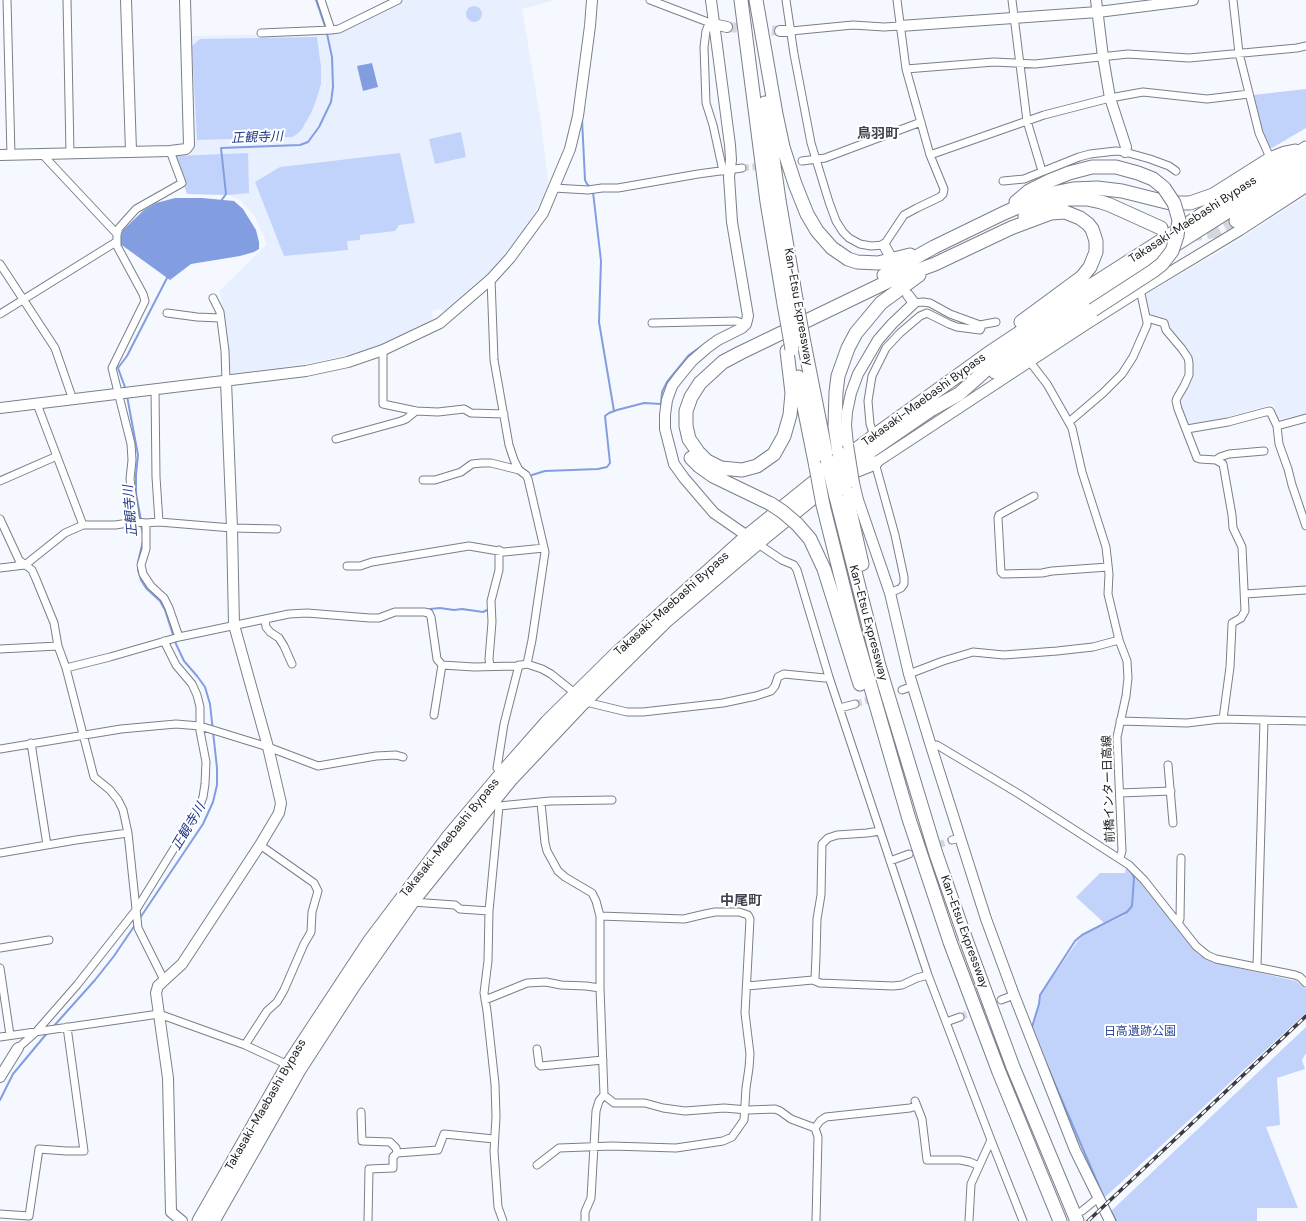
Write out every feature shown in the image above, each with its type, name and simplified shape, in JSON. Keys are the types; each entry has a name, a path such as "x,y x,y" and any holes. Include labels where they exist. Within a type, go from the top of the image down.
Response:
{"highway":[{"name":"Kan-Etsu Expressway","path":"741,0 767,202 823,505 856,636 909,819 950,942 999,1072 1060,1221"},
{"name":"Kan-Etsu Expressway","path":"752,0 772,155 786,304"},
{"path":"756,0 783,147 795,184 817,231 840,255 866,264 884,262 934,247"},
{"path":"909,819 884,760 818,554 810,539 797,524 783,512 771,504 705,471 694,462 679,436 677,421 680,400 688,385 705,365 731,348 893,270 934,247 1004,213 1048,194 1059,191 1087,188 1122,191 1170,203 1190,203 1213,195 1270,159 1285,153 1306,153"},
{"name":"Takasaki-Maebashi Bypass","path":"213,1221 303,1064 354,985 412,902 496,803 524,764 616,654 747,536 825,473 874,436 989,353 1081,292 1306,153"},
{"name":"Takasaki-Maebashi Bypass","path":"199,1221 288,1065 369,942 449,836 502,772 547,722 581,697 667,620 868,453 932,409 959,394 986,370 1033,335 1306,153"},
{"path":"959,394 1027,354 1153,272 1165,261 1172,251 1177,236 1179,220 1174,203 1164,188 1153,179 1133,171 1116,167 1092,167 1068,173 1049,180 1029,191 1004,213"},
{"path":"1236,221 1306,176"},
{"path":"1011,228 1031,211 1042,206 1058,200 1079,198 1101,202 1161,228"},
{"path":"786,304 794,348 790,415 784,436 774,454 757,466 742,470 721,468 707,461 698,452 689,439 685,419 691,397 700,383 709,373 723,362 740,353 889,281 935,264 1011,228 1051,213 1059,212 1071,214 1085,221 1092,229 1096,241 1096,252 1090,267 1082,277 1000,337 989,353"},
{"path":"845,489 843,449 835,426 838,376 848,348 856,333 881,303 905,284 935,264"},
{"name":"Kan-Etsu Expressway","path":"794,348 827,460 845,489 872,606 879,666 936,854 1013,1067 1079,1217"},
{"path":"824,488 829,487 857,470 874,463"}],"street":[{"path":"7,0 11,155"},
{"path":"66,0 70,153"},
{"path":"126,0 131,151"},
{"path":"0,156 170,151 186,149 189,145 186,0"},
{"path":"321,0 331,30"},
{"path":"261,33 339,29 398,0"},
{"path":"0,408 306,372 348,362 383,350 440,323 491,279 510,258 543,213 570,149 578,116 592,0"},
{"path":"650,0 711,24 727,27"},
{"path":"711,0 711,24 727,122 731,160 726,170"},
{"path":"786,0 802,98 816,160 836,221 849,238 860,244 871,246 884,245"},
{"path":"884,245 904,215 940,197 943,194 944,189 930,155 906,69 897,0"},
{"path":"1012,0 1027,121 1042,171"},
{"path":"1096,0 1110,98 1126,147 1125,152"},
{"path":"780,31 853,25 884,27 1098,12 1193,0"},
{"path":"1233,0 1239,53 1259,134 1268,153"},
{"path":"711,24 706,31 704,47 706,103 729,177 732,222 748,316 746,324 742,328 718,340 696,357 672,386 667,400 665,423 666,436 673,459 684,478 714,513 782,560 796,567 829,677 928,975 991,1140 1024,1221"},
{"path":"906,69 994,62 1035,64 1103,56 1138,54 1189,58 1306,46"},
{"path":"930,155 1058,110 1086,105 1110,98 1143,92 1207,99 1249,94"},
{"path":"802,161 825,158 921,122"},
{"path":"136,522 130,479 132,460 131,444 112,368 145,301 143,294 116,242 117,234 123,224 136,209 182,183 170,151"},
{"path":"1003,181 1018,180 1090,154 1116,151 1125,152 1161,163 1176,171"},
{"path":"42,154 117,234"},
{"path":"554,188 588,190 618,188 643,182 742,168"},
{"path":"890,593 901,588 904,584 904,577 895,535 874,463 1139,291 1240,230 1306,187"},
{"path":"0,314 116,242"},
{"path":"884,245 890,256"},
{"path":"0,264 55,348 73,400"},
{"path":"491,279 494,360 509,445 519,470 528,480 545,555 527,664"},
{"path":"1069,422 1102,393 1127,367 1147,325 1147,318 1139,291"},
{"path":"182,1221 171,1212 168,1078 156,993 158,986 182,964 260,845 279,813 281,803 268,747 234,625 226,382 220,312 213,298"},
{"path":"843,449 847,412 851,393 862,365 878,340 911,299 918,302 930,303 950,314 980,325 996,322"},
{"path":"167,313 220,318"},
{"path":"874,436 870,424 868,401 875,369 886,348 909,324 924,314 929,314 949,324 976,331 980,330 980,325"},
{"path":"1147,318 1164,323 1168,334 1182,348 1188,358 1190,363 1189,375 1176,401 1178,409 1198,459 1216,460 1222,463 1224,467 1233,528 1242,548 1245,594 1244,614 1241,618 1232,622 1230,667 1223,719"},
{"path":"652,322 736,321 746,324"},
{"path":"878,340 886,348"},
{"path":"383,350 383,404 416,411 438,412 464,409 471,414 504,414"},
{"name":"前橋インター日高線","path":"1030,362 1047,384 1072,428 1082,472 1105,541 1108,566 1108,594 1119,640 1127,661 1128,678 1126,696 1117,737 1122,850 1120,858 1139,874 1196,946 1207,955 1216,959 1298,976 1306,983"},
{"path":"155,390 156,477 159,522"},
{"path":"37,404 83,525"},
{"path":"1186,429 1228,422 1269,410 1272,413 1277,426 1279,444 1306,526"},
{"path":"336,440 401,421 416,411"},
{"path":"1277,426 1306,418"},
{"path":"1216,460 1220,456 1229,454 1264,451"},
{"path":"0,481 57,456"},
{"path":"423,480 435,480 461,472 472,464 482,462 519,470"},
{"path":"845,489 858,500 890,593 913,686 956,839 1014,995 1075,1150 1110,1221"},
{"path":"1034,496 999,516 1001,572 1003,574 1042,573 1108,566"},
{"path":"0,519 18,560 32,570 54,623 58,646 66,668 94,777 110,790 118,800 123,810 128,833 138,928 164,980"},
{"path":"0,568 24,565 65,533 83,525 115,525 136,522 159,522 232,528 277,529"},
{"path":"146,523 146,549 142,565 143,574 151,586 164,598 179,637"},
{"path":"347,566 360,566 372,562 469,546 504,552 544,548"},
{"path":"490,666 489,659 492,622 491,601 499,570 499,550"},
{"path":"1245,594 1306,590"},
{"path":"66,668 179,637 302,612 379,618 396,612 424,612 428,613 431,617 437,659 442,665 474,667 527,664 546,671 592,704 627,712 643,712 723,703 756,696 771,690 775,686 778,677 784,674 825,678 829,677"},
{"path":"265,619 266,627 270,632 279,638 292,664"},
{"path":"910,674 943,661 973,652 1004,655 1057,651 1081,649 1119,640"},
{"path":"18,1048 36,1032 78,985 136,910 193,820 203,797 206,784 206,762 200,731 200,707 197,695 192,684 176,665 164,642"},
{"path":"0,649 58,646"},
{"path":"434,715 442,665"},
{"path":"502,772 498,768 504,724 519,665"},
{"path":"902,690 913,686"},
{"path":"840,708 855,704"},
{"path":"1120,721 1187,723 1223,719 1306,721"},
{"path":"1257,967 1264,720"},
{"path":"0,749 121,729 176,724 200,726 268,747 318,766 376,756 403,757"},
{"path":"31,743 47,845"},
{"path":"930,746 937,745 1019,794 1120,858"},
{"path":"1168,765 1173,824"},
{"path":"1120,793 1171,791"},
{"path":"503,1221 498,1207 494,1151 496,1117 495,1084 488,1011 484,988 488,960 489,911 496,803 612,800"},
{"path":"541,803 544,843 547,851 558,871 564,877 592,893 600,916 600,988 604,1095 599,1101 596,1111 591,1198 585,1212 585,1221"},
{"path":"813,980 816,956 817,919 821,895 822,844 828,838 837,835 867,834 880,831"},
{"path":"0,853 128,833"},
{"path":"245,1045 268,1011 277,1002 284,990 304,944 311,932 312,912 318,891 314,883 260,845"},
{"path":"890,861 909,854"},
{"path":"1178,923 1180,919 1182,858"},
{"path":"412,902 455,906 460,909 489,911"},
{"path":"537,1165 559,1148 676,1148 727,1140 732,1137 744,1117 750,1054 745,1013 750,919 748,915 715,912 684,919 600,916"},
{"path":"0,948 49,940"},
{"path":"0,968 10,1036"},
{"path":"747,986 813,980 820,983 893,986 902,985 928,975"},
{"path":"485,1000 526,983 546,982 561,985 600,988"},
{"path":"1001,1000 1014,995"},
{"path":"0,1037 159,1014 245,1045 288,1065"},
{"path":"946,1022 960,1017"},
{"path":"0,1214 30,1216 39,1149 66,1151 84,1150 67,1027"},
{"path":"0,1077 18,1048 21,1040 20,1034"},
{"path":"537,1049 539,1064 541,1066 603,1060"},
{"path":"604,1095 614,1103 645,1103 671,1109 693,1111 724,1108 778,1110 791,1119 815,1128"},
{"path":"815,1128 820,1121 826,1117 910,1108 916,1104 922,1119 928,1160 960,1160 979,1166"},
{"path":"361,1112 362,1141 390,1142 396,1148 397,1153 394,1156 394,1168 369,1170 368,1221"},
{"path":"815,1128 818,1137 816,1221"},
{"path":"397,1153 438,1150 444,1134 494,1139"},
{"path":"969,1221 971,1184 991,1140"},
{"path":"1079,1217 1098,1198"}],"shaded area":[{"path":"404,0 555,0 522,9 540,115 549,187 524,231 490,272 445,311 437,309 432,311 433,318 430,321 385,343 354,354 298,365 230,374 220,290 266,245 265,239 255,217 241,201 229,195 187,194 174,156 191,155 189,36 325,33 340,31"},
{"path":"1306,196 1306,414 1281,419 1278,418 1273,404 1220,419 1188,424 1180,402 1189,383 1192,368 1169,331 1166,319 1148,314 1143,296 1226,248"}],"green space":[{"path":"471,6 477,6 482,11 480,20 477,22 471,22 466,17 466,11"},
{"path":"317,37 321,67 321,84 311,113 302,129 296,135 292,137 197,140 192,46 200,39"},
{"path":"1306,89 1306,128 1272,148 1268,147 1263,138 1253,95"},
{"path":"461,132 466,157 435,164 429,139"},
{"path":"248,153 249,193 229,195 187,194 174,156"},
{"path":"400,153 415,223 399,225 395,231 360,235 360,240 347,241 348,250 284,256 255,182 280,167"},
{"name":"日高遺跡公園","path":"1126,868 1135,874 1198,954 1216,963 1296,981 1306,989 1306,1013 1104,1198 1031,1028 1039,1004 1040,995 1077,942 1082,936 1125,915 1124,913 1104,923 1076,897 1100,873 1125,873"},
{"path":"1306,1027 1306,1053 1302,1060 1305,1069 1277,1078 1280,1125 1266,1127 1298,1208 1257,1208 1257,1221 1116,1221 1111,1211"}],"water":[{"path":"372,63 378,87 363,91 357,66"},
{"path":"175,198 202,198 234,201 243,209 256,230 259,249 240,256 191,264 170,280 119,243 123,230 144,210 156,203"}],"waterway":[{"name":"正観寺川","path":"221,201 226,194 221,148 300,145 308,142 319,127 331,102 333,87 332,57 326,29 316,0"},
{"path":"582,119 585,180 590,187"},
{"path":"593,192 601,261 599,322 614,411"},
{"name":"正観寺川","path":"126,390 118,368 127,356 168,276"},
{"path":"532,475 545,471 598,469 607,467 610,463 605,416 617,410 644,403 661,404 662,392 667,382 689,355 713,338"},
{"name":"正観寺川","path":"127,396 138,455 136,494 141,520"},
{"name":"正観寺川","path":"141,525 143,534"},
{"name":"正観寺川","path":"140,918 203,824 213,802 217,785 217,768 210,704 205,687 184,661 176,644 165,610 160,601 146,588 141,580 138,570 138,562 143,541"},
{"path":"430,609 462,609 483,612 487,610"},
{"path":"1032,1027 1039,1004 1040,995 1075,941 1082,935 1127,912 1132,906 1134,878 1132,873"},
{"name":"正観寺川","path":"53,1027 95,980 114,956 135,925"},
{"name":"正観寺川","path":"0,1100 13,1074 48,1032"},
{"path":"1042,1054 1104,1198 1116,1221"}],"tunnel":[{"path":"727,27 780,31"},
{"path":"742,168 764,166"},
{"path":"1188,234 1217,231 1236,221"},
{"path":"855,704 876,698"},
{"path":"918,852 952,840"},
{"path":"960,1017 1001,1000"}],"railway":[{"path":"1088,1221 1306,1016"}],"district":[{"name":"鳥羽町","path":"878,134"},
{"name":"中尾町","path":"741,901"}]}
